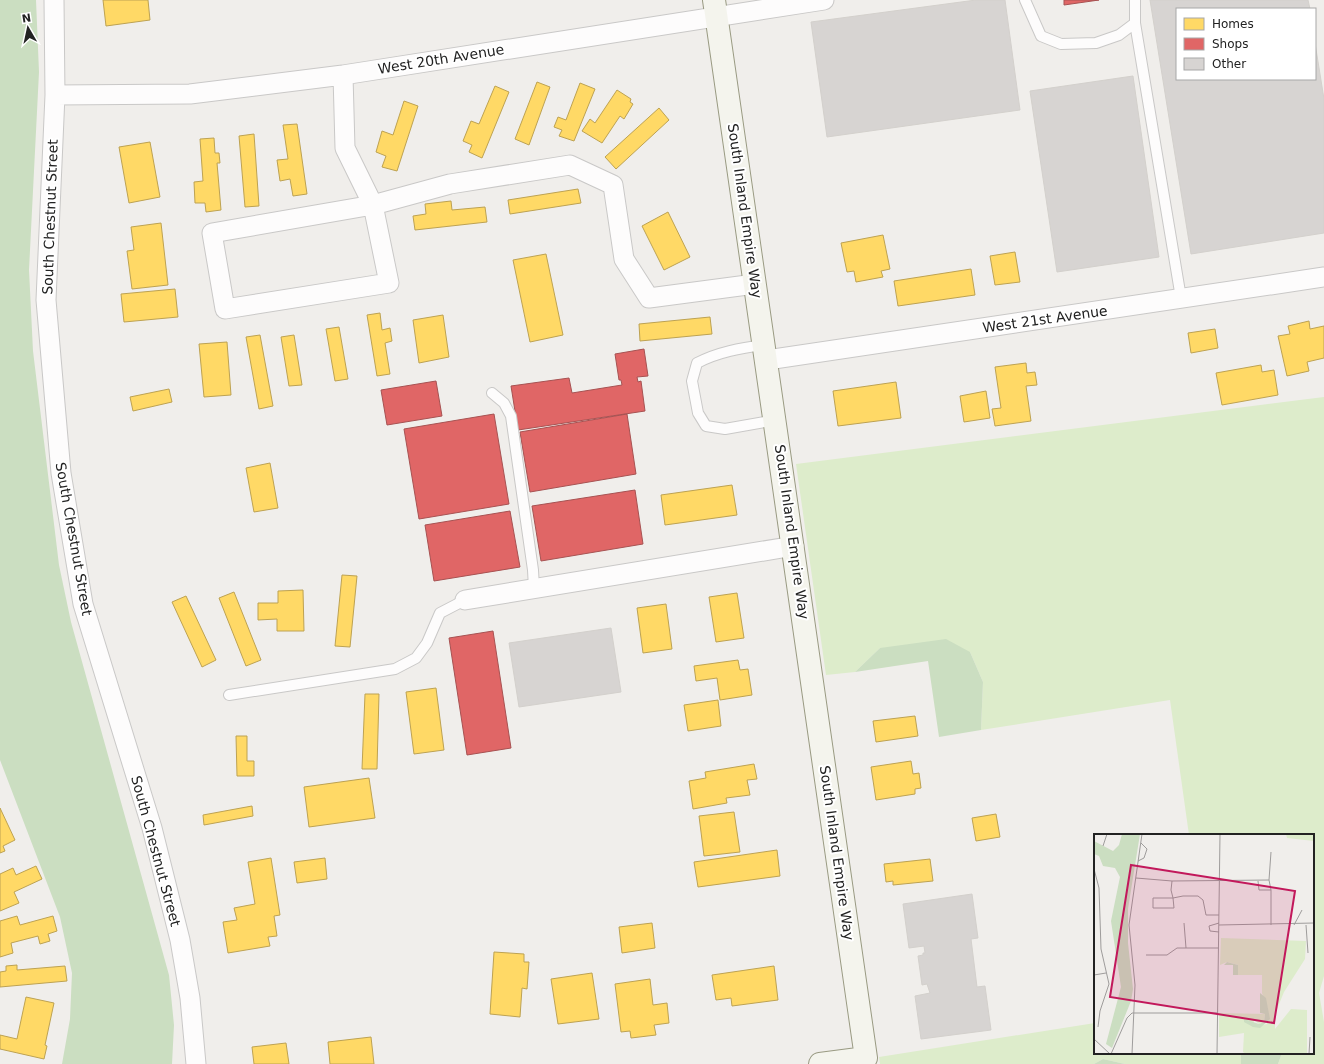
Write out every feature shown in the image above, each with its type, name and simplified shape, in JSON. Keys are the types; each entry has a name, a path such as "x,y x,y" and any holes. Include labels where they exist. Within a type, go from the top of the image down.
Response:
{"street":[{"name":"South Chestnut Street","path":"54,0 55,95 46,300 61,473 83,604 152,828 180,940 190,998 196,1064"},
{"name":"West 20th Avenue","path":"55,95 190,94 343,75 716,8 824,0"},
{"name":"South Inland Empire Way","path":"716,8 794,546 866,1061"},
{"path":"343,75 345,148 373,205 390,283 225,309 212,233 373,205 450,184 570,165 613,185 624,259 649,298 755,284"},
{"name":"West 21st Avenue","path":"766,352 1181,298 1324,277"},
{"path":"465,600 794,546"},
{"path":"820,1064 866,1061"}],"lane":[{"path":"1025,0 1026,7 1041,36 1062,44 1096,43 1119,35 1134,23"},
{"path":"1135,0 1134,23 1181,298"},
{"path":"766,352 733,350 710,356 697,363 692,381 698,413 706,426 725,429 776,420"},
{"path":"492,393 504,403 510,416 533,570 534,588"},
{"path":"229,695 394,669 416,658 427,643 440,613 465,600"}],"green space":[{"path":"0,0 36,0 39,72 29,270 33,351 59,565 71,622 169,975 174,1025 172,1064 62,1064 70,1019 72,973 60,917 0,760"},
{"path":"1324,397 1324,976 1319,993 1324,1022 1324,1064 1278,1064 1282,1054 1314,1054 1314,834 1189,834 1170,700 981,730 983,682 970,652 880,648 855,672 826,675 796,464"},
{"path":"946,639 970,652 983,682 981,730 939,737 928,661 855,672 880,648"},
{"path":"1094,1023 1094,1054 1241,1054 1241,1064 1125,1064 1103,1059 1094,1064 880,1064 879,1057"},
{"path":"1241,1054 1282,1054 1278,1064 1241,1064"},
{"path":"1103,1059 1125,1064 1094,1064"}],"building: Homes":[{"path":"103,0 148,0 150,20 106,26"},
{"path":"537,82 550,87 529,145 515,139"},
{"path":"580,83 595,89 574,141 559,136 562,130 554,127 558,117 566,120"},
{"path":"495,86 509,92 482,158 469,152 472,145 463,141 471,121 479,124"},
{"path":"617,90 631,99 630,102 633,104 624,119 620,116 602,143 582,131 590,119 595,123"},
{"path":"404,101 418,106 397,171 382,167 386,156 376,152 382,131 393,135"},
{"path":"659,108 669,120 616,169 605,157"},
{"path":"297,124 307,194 293,196 290,179 280,181 277,160 288,159 283,125"},
{"path":"254,134 259,206 245,207 239,136"},
{"path":"214,138 215,153 219,153 220,163 217,163 221,210 206,212 205,203 195,203 194,182 203,181 200,139"},
{"path":"150,142 160,197 129,203 119,147"},
{"path":"578,189 581,203 510,214 508,200"},
{"path":"451,201 452,210 485,207 487,222 415,230 413,216 426,214 425,204"},
{"path":"668,212 690,257 664,270 642,226"},
{"path":"161,223 168,285 132,289 127,251 134,250 131,227"},
{"path":"883,235 890,269 881,271 883,277 856,282 854,271 847,272 841,243"},
{"path":"1015,252 1020,282 995,285 990,256"},
{"path":"546,254 563,335 530,342 513,260"},
{"path":"971,269 975,295 898,306 894,281"},
{"path":"175,289 178,317 124,322 121,294"},
{"path":"380,313 382,330 390,328 392,341 385,343 390,374 377,376 367,315"},
{"path":"443,315 449,357 419,363 413,320"},
{"path":"710,317 712,334 640,341 639,324"},
{"path":"1309,321 1310,329 1324,326 1324,358 1307,362 1309,371 1287,376 1278,336 1290,334 1288,326"},
{"path":"339,327 348,379 335,381 326,329"},
{"path":"1215,329 1218,348 1191,353 1188,333"},
{"path":"260,335 273,406 259,409 246,337"},
{"path":"294,335 302,385 289,386 281,337"},
{"path":"227,342 231,395 204,397 199,344"},
{"path":"1026,363 1027,373 1035,372 1037,385 1026,386 1031,421 995,426 992,409 1001,408 995,367"},
{"path":"1261,365 1262,372 1274,370 1278,395 1222,405 1216,373"},
{"path":"896,382 901,418 838,426 833,391"},
{"path":"169,389 172,402 133,411 130,397"},
{"path":"986,391 990,418 964,422 960,396"},
{"path":"270,463 278,508 254,512 246,468"},
{"path":"732,485 737,515 665,525 661,495"},
{"path":"342,575 357,576 350,647 335,646"},
{"path":"303,590 304,631 277,631 277,619 258,620 258,603 278,603 278,591"},
{"path":"234,592 261,660 246,666 219,598"},
{"path":"737,593 744,638 716,642 709,597"},
{"path":"186,596 216,660 202,667 172,602"},
{"path":"666,604 672,649 643,653 637,608"},
{"path":"738,660 740,670 748,669 752,695 720,700 717,678 696,681 694,666"},
{"path":"436,688 444,750 414,754 406,692"},
{"path":"365,694 379,694 377,769 362,769"},
{"path":"718,700 721,726 688,731 684,705"},
{"path":"915,716 918,736 876,742 873,721"},
{"path":"236,736 247,736 247,761 254,761 254,776 237,776"},
{"path":"911,761 913,774 919,773 921,788 915,789 915,794 876,800 871,767"},
{"path":"754,764 757,779 747,780 750,795 726,798 727,803 693,809 689,781 706,778 705,772"},
{"path":"369,778 375,818 309,827 304,787"},
{"path":"252,806 253,816 204,825 203,815"},
{"path":"0,808 15,840 3,846 5,851 0,853"},
{"path":"734,812 740,852 704,856 699,816"},
{"path":"996,814 1000,837 976,841 972,818"},
{"path":"777,850 780,876 698,887 694,862"},
{"path":"271,858 280,915 274,916 277,936 268,937 270,946 228,953 223,922 237,920 234,908 255,904 248,862"},
{"path":"325,858 327,879 297,883 294,862"},
{"path":"930,859 933,881 893,885 893,881 886,882 884,864"},
{"path":"36,866 42,879 14,892 19,903 0,911 0,874 13,868 16,875"},
{"path":"17,916 20,925 53,916 57,931 48,934 50,941 40,944 38,936 11,943 13,953 0,957 0,921"},
{"path":"652,923 655,948 622,953 619,927"},
{"path":"494,952 524,954 524,962 529,962 527,989 522,988 520,1017 490,1014"},
{"path":"17,965 17,970 65,966 67,981 0,987 0,972 6,971 6,966"},
{"path":"774,966 778,1000 732,1006 731,998 716,1000 712,975"},
{"path":"592,973 599,1019 558,1024 551,979"},
{"path":"650,979 653,1005 667,1003 669,1023 654,1025 656,1035 631,1038 630,1031 621,1032 615,984"},
{"path":"26,997 54,1003 45,1045 47,1046 44,1059 0,1049 0,1035 17,1039"},
{"path":"371,1037 374,1064 330,1064 328,1042"},
{"path":"286,1043 289,1064 254,1064 252,1047"}],"building: Shops":[{"path":"1064,0 1099,0 1064,5"},
{"path":"644,349 648,376 637,377 638,382 641,381 645,411 518,430 511,386 569,378 572,393 622,385 621,380 619,380 615,354"},
{"path":"436,381 442,416 387,425 381,390"},
{"path":"494,414 509,504 419,519 404,429"},
{"path":"627,414 636,474 530,492 520,432"},
{"path":"635,490 643,544 541,561 532,506"},
{"path":"510,511 520,567 434,581 425,525"},
{"path":"493,631 511,748 467,755 449,638"}],"building: Other":[{"path":"976,0 1005,0 1020,110 827,137 811,22"},
{"path":"1150,0 1308,0 1310,8 1176,8 1176,80 1316,80 1316,49 1324,99 1324,233 1191,254"},
{"path":"1133,76 1159,257 1057,272 1030,91"},
{"path":"611,628 621,692 519,707 509,643"},
{"path":"972,894 978,938 971,939 977,987 985,986 991,1030 921,1039 915,996 930,993 927,984 922,985 918,956 925,953 924,946 909,948 903,904"}]}
